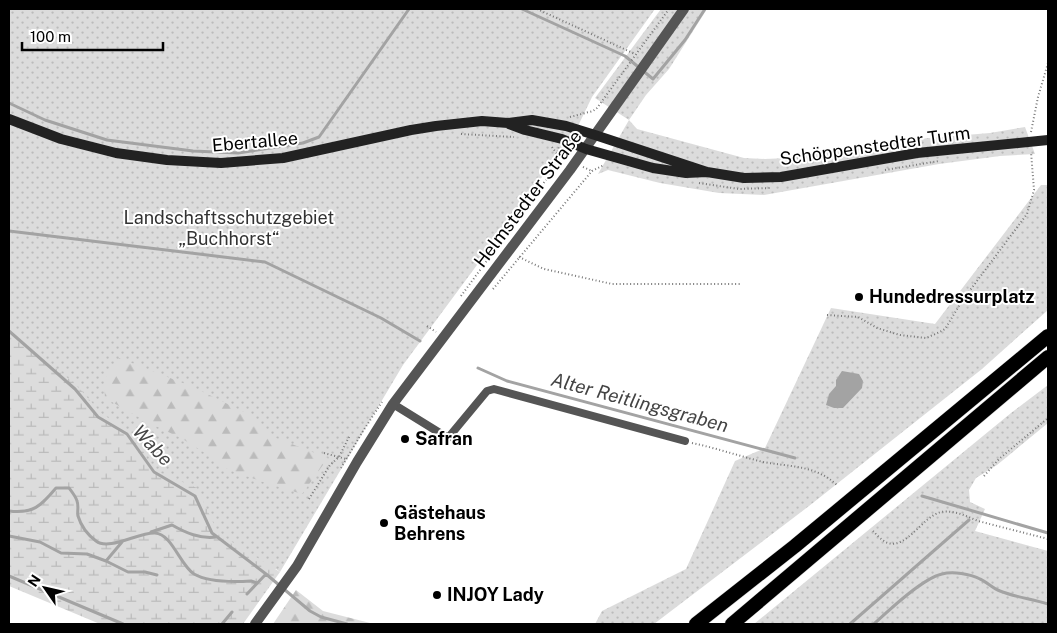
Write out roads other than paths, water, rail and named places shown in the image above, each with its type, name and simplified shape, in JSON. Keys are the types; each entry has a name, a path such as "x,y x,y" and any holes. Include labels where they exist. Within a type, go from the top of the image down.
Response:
{"highway":[{"path":"696,624 795,546 1048,336"},
{"path":"732,624 1048,357"},
{"path":"991,406 1048,367"}],"main road":[{"name":"Ebertallee","path":"9,119 61,139 116,153 167,160 220,163 283,158 411,130 482,121 508,123 532,120 566,126 595,135"},
{"name":"Ebertallee","path":"508,123 586,149"},
{"name":"Schöppenstedter Turm","path":"595,135 707,172 744,178 781,177 918,154 1048,140"},
{"name":"Schöppenstedter Turm","path":"586,149 654,168 686,173 707,172"}],"street":[{"name":"Helmstedter Straße","path":"254,624 297,566 356,462 393,404 586,149 684,9"},
{"path":"393,404 448,438 483,395 487,391 494,389 685,441"}],"waterway":[{"path":"9,103 45,120 107,140 193,151 238,153 303,143 319,137 409,9"},
{"path":"522,9 625,56 653,79 685,40 705,9"},
{"name":"Alter Reitlingsgraben","path":"9,231 265,262 381,318 420,341"},
{"name":"Wabe","path":"9,331 75,389 98,417 127,434 154,472 195,496 212,533 266,574 310,611 321,617 347,624"},
{"name":"Alter Reitlingsgraben","path":"478,368 507,381 795,458"},
{"path":"9,511 30,510 46,500 56,488 69,488 76,499 78,516 81,523 96,541 108,544 116,543 148,533 155,533 166,539 189,570 200,577 214,580 251,581 257,583"},
{"name":"Alter Reitlingsgraben","path":"922,496 1048,533"},
{"path":"850,624 969,520"},
{"path":"151,532 172,525 193,535 216,537"},
{"path":"9,536 40,542 61,553 87,554 106,561 122,542"},
{"path":"106,561 128,572 145,572 157,575"},
{"path":"874,624 916,588 934,577 946,573 971,576 983,580 1000,591 1048,604"},
{"path":"247,594 266,574"},
{"path":"9,576 123,624"},
{"path":"222,624 232,612"}],"place":[{"name":"Hundedressurplatz","path":"859,297"},
{"name":"Safran","path":"405,439"},
{"name":"Gästehaus Behrens","path":"384,523"},
{"name":"INJOY Lady","path":"437,595"}],"park label":[{"name":"Landschaftsschutzgebiet „Buchhorst“","path":"229,228"}]}
